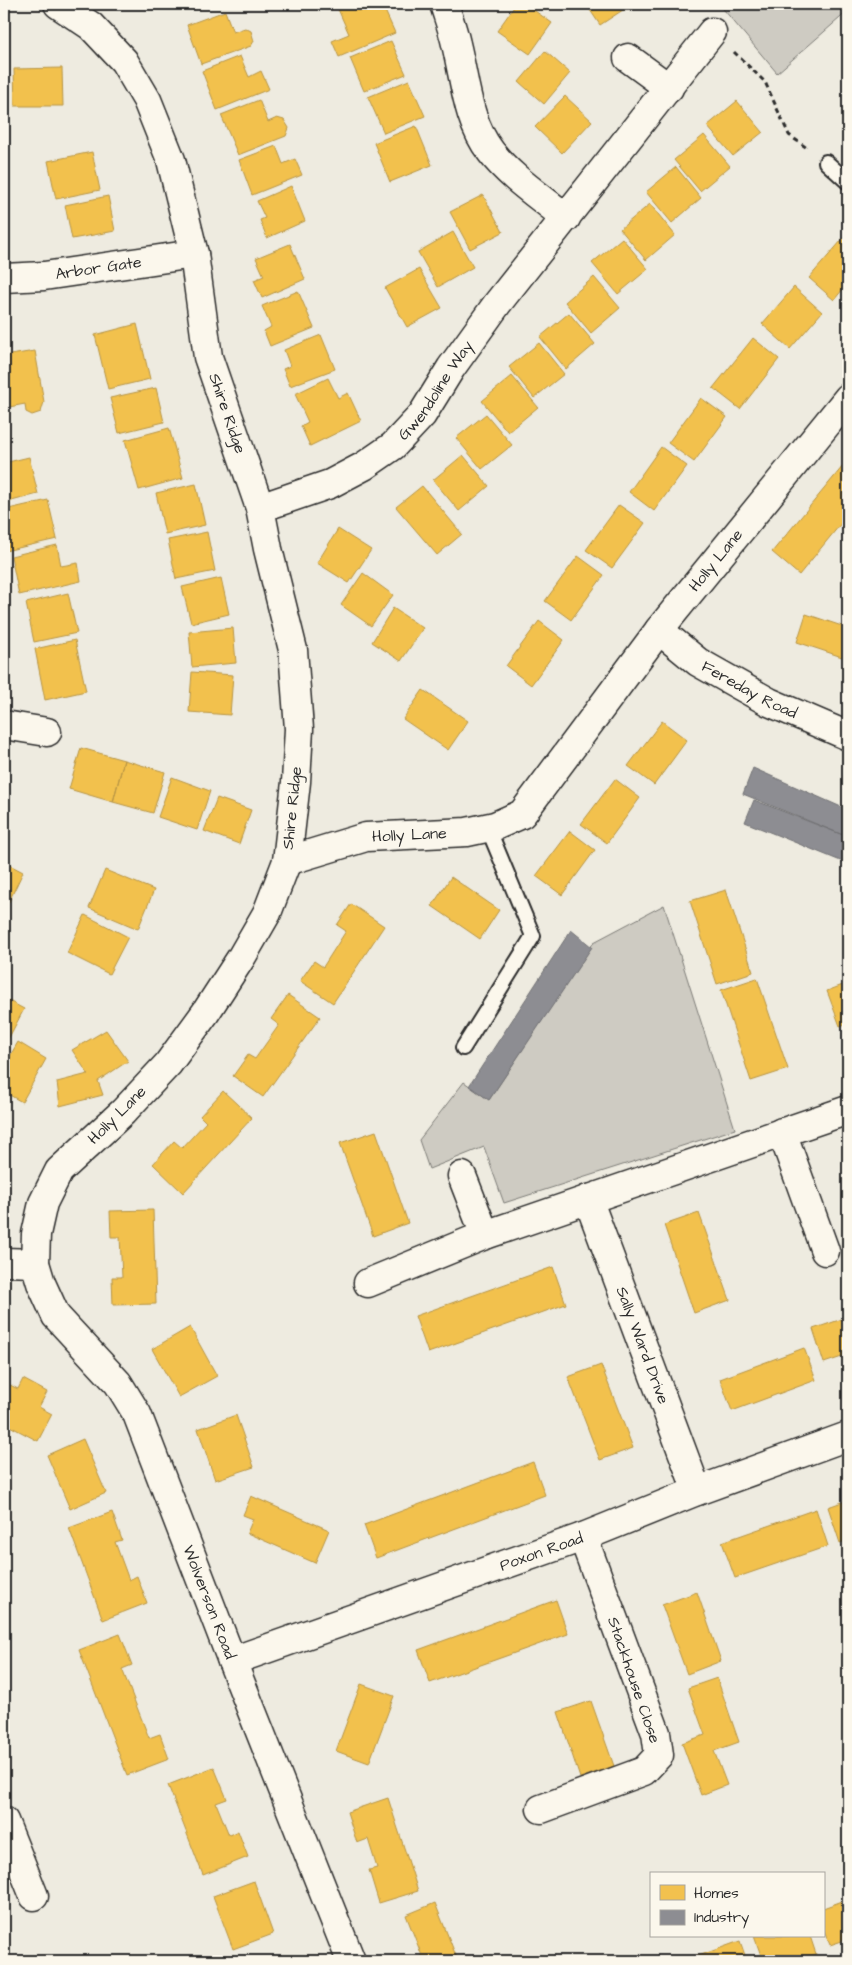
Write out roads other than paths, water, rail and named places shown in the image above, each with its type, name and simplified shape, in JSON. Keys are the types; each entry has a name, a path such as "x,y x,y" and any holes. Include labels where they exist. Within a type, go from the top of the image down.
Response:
{"street":[{"name":"Shire Ridge","path":"58,4 91,26 124,61 147,100 171,160 194,254 208,357 260,508 293,650 298,728 296,782 287,861"},
{"path":"444,4 456,43 464,89 476,126 490,151 503,165 566,218"},
{"name":"Gwendoline Way","path":"260,508 330,484 364,466 393,446 422,415 451,368 497,304 712,32"},
{"path":"628,58 669,88"},
{"name":"Arbor Gate","path":"4,278 44,276 194,254"},
{"name":"Holly Lane","path":"36,1263 36,1234 43,1203 59,1172 136,1098 168,1064 242,958 267,913 287,861 366,837 467,832 495,826 522,814 659,630 848,398"},
{"name":"Fereday Road","path":"659,630 698,662 769,702 848,736"},
{"path":"4,725 46,732"},
{"path":"368,1283 485,1236 848,1110"},
{"path":"782,1132 825,1252"},
{"path":"462,1176 485,1236"},
{"name":"Sally Ward Drive","path":"588,1199 697,1490"},
{"path":"4,1262 36,1263"},
{"name":"Wolverson Road","path":"36,1263 41,1283 56,1316 118,1383 137,1414 232,1661 351,1961"},
{"name":"Poxon Road","path":"232,1661 583,1537 697,1490 848,1436"},
{"name":"Stackhouse Close","path":"541,1809 644,1770 659,1755 656,1733 583,1537"},
{"path":"4,1821 34,1896"}],"lane":[{"path":"826,162 848,182"},
{"path":"463,1048 533,936 488,828"}]}
